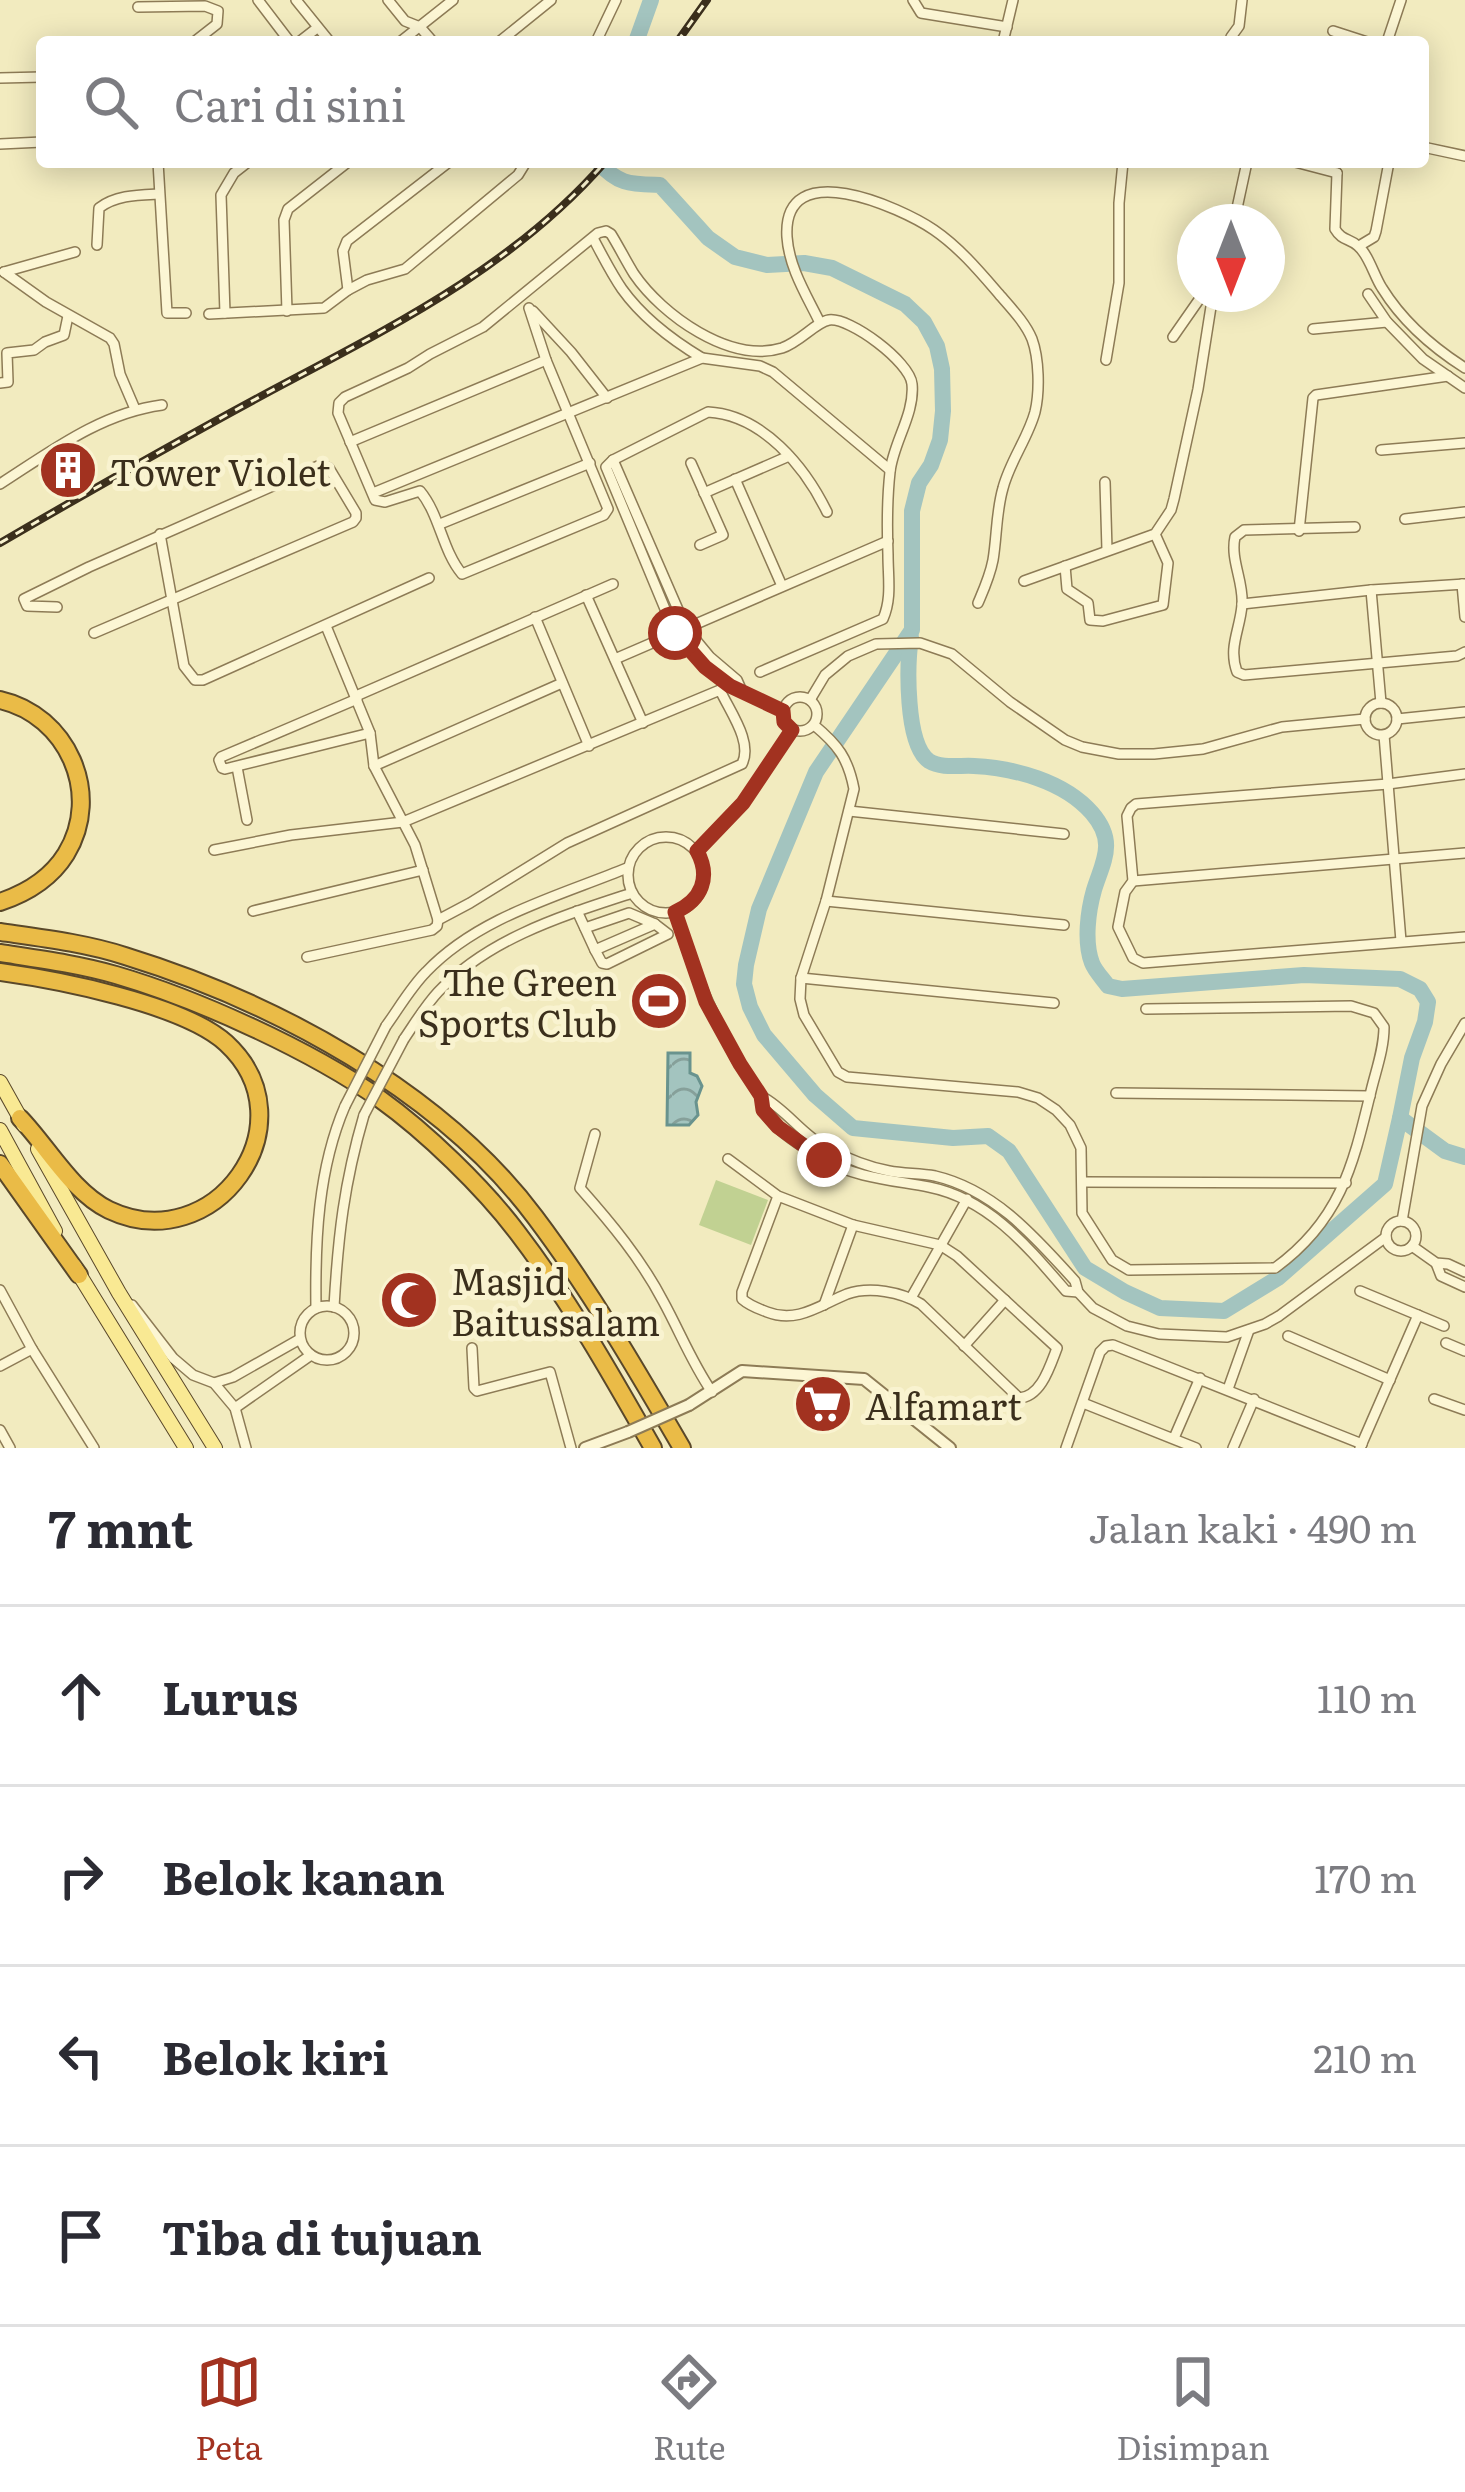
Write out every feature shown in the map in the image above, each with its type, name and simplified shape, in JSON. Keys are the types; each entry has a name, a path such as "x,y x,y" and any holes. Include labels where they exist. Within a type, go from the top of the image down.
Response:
{"highway":[{"path":"0,700 33,712 56,732 79,778 81,802 67,854 48,877 0,902"},
{"path":"0,932 123,955 187,977 266,1012 392,1082 468,1143 533,1214 613,1329 682,1448"},
{"path":"0,953 117,975 179,997 278,1042 381,1100 450,1159 515,1230 593,1342 653,1448"},
{"path":"0,972 115,995 207,1029 242,1061 254,1081 260,1106 259,1133 251,1158 236,1181 193,1214 167,1219 139,1218 108,1209 74,1182 20,1118"},
{"path":"0,1164 79,1275"}],"main road":[{"path":"0,1082 119,1293 215,1448"},
{"path":"0,1130 79,1275 186,1448"}],"street":[{"path":"258,0 289,36"},
{"path":"296,0 324,36"},
{"path":"388,0 405,21 428,36"},
{"path":"410,36 453,0"},
{"path":"506,36 551,0"},
{"path":"599,36 616,0"},
{"path":"913,0 921,13 1007,27"},
{"path":"1005,36 1012,0"},
{"path":"1234,36 1242,0"},
{"path":"1389,36 1401,0"},
{"path":"138,7 205,6 218,11 217,24 202,36"},
{"path":"405,21 405,36"},
{"path":"304,36 317,28"},
{"path":"1334,31 1349,36"},
{"path":"0,78 36,77"},
{"path":"0,144 36,142"},
{"path":"1429,148 1465,156"},
{"path":"158,168 167,313 186,313"},
{"path":"225,313 221,194 240,168"},
{"path":"287,311 284,220 288,209 340,168"},
{"path":"348,290 343,251 347,241 441,168"},
{"path":"513,168 518,175"},
{"path":"209,314 325,308 368,280 405,269 522,168"},
{"path":"1106,360 1119,283 1122,168"},
{"path":"1238,204 1245,168"},
{"path":"1318,168 1337,173"},
{"path":"1341,168 1335,230 1340,238 1359,246 1383,291 1413,328 1465,368"},
{"path":"1359,246 1374,238 1388,168"},
{"path":"820,322 798,278 788,223 795,206 809,196 840,191 871,199 934,230 979,271 1031,338 1035,412 1004,484 994,557 978,603"},
{"path":"97,245 99,208 126,196 159,194"},
{"path":"529,308 607,503 604,515 462,574 420,490 380,502 338,413 341,400 483,328 606,231 635,275 683,324 730,346 760,351 780,349 832,319 884,347 909,373 911,400 890,470 890,601 883,619 883,644"},
{"path":"593,238 622,290 677,342 702,358 773,372 890,470"},
{"path":"1,269 75,252"},
{"path":"1,269 68,316 110,338 135,409"},
{"path":"1368,294 1423,359 1465,388"},
{"path":"521,298 608,398"},
{"path":"1173,337 1190,312"},
{"path":"1024,581 1155,534 1174,499 1210,312"},
{"path":"0,383 8,382 7,353 34,350 64,335 68,316"},
{"path":"1313,329 1387,322"},
{"path":"373,493 702,358"},
{"path":"350,442 546,360"},
{"path":"1299,531 1316,394 1448,376"},
{"path":"0,484 91,427 135,409 162,405"},
{"path":"783,711 730,686 705,667 680,631 606,467 708,412 723,413 745,422 789,456 812,481 827,512"},
{"path":"1381,450 1465,443"},
{"path":"704,493 789,456"},
{"path":"440,524 590,463"},
{"path":"691,463 723,535 700,545"},
{"path":"58,607 27,606 24,599 318,466 329,468 356,513 353,522 94,633"},
{"path":"735,479 782,586"},
{"path":"1105,482 1107,550"},
{"path":"1405,519 1465,512"},
{"path":"1354,527 1244,530 1235,537 1242,604 1232,647 1237,672 1378,664 1465,652"},
{"path":"160,534 184,666 195,680 429,578"},
{"path":"1065,566 1067,589 1088,603 1090,620 1163,605 1168,568 1155,534"},
{"path":"615,659 888,541"},
{"path":"370,733 224,770 219,758 613,584"},
{"path":"1242,604 1464,584 1465,617"},
{"path":"1371,590 1381,703"},
{"path":"586,595 643,723"},
{"path":"535,617 589,746"},
{"path":"760,672 883,619"},
{"path":"307,956 421,934 437,926 438,920 423,870 374,766 370,733 326,626"},
{"path":"810,700 825,675 848,656 883,644 920,643 952,654 1065,740 1119,754 1203,749 1282,727 1365,719"},
{"path":"374,766 562,683"},
{"path":"214,850 403,822 720,691 746,745 742,764 567,843 438,920"},
{"path":"805,697 818,715 804,731 792,730 784,722 783,711 793,698 805,697"},
{"path":"1381,703 1394,709 1397,719 1394,729 1384,735 1373,733 1365,719 1368,710 1381,703"},
{"path":"1397,719 1465,712"},
{"path":"814,725 839,747 854,789 801,979 800,998 804,1015 842,1076 1018,1092 1056,1110 1081,1148 1082,1213 1112,1260 1129,1270 1275,1268 1327,1216 1346,1183 1362,1136 1384,1027 1369,1010 1351,1006 1146,1009"},
{"path":"697,851 743,803 792,730"},
{"path":"1384,735 1401,941"},
{"path":"236,766 247,820"},
{"path":"1465,774 1136,804 1127,816 1133,881 1118,927 1133,958 1143,963 1465,938"},
{"path":"849,811 1064,834"},
{"path":"675,837 697,851 705,874 703,887 697,898 675,912 650,910 632,893 627,868 650,839 675,837"},
{"path":"1133,881 1465,853"},
{"path":"316,1308 315,1264 329,1151 345,1106 386,1025 424,974 456,945 488,926 627,868"},
{"path":"253,910 423,870"},
{"path":"334,1307 339,1226 364,1114 404,1039 434,996 492,947 632,893"},
{"path":"826,902 1064,925"},
{"path":"577,911 595,950 602,963 668,936 655,924 629,914 585,928"},
{"path":"675,912 706,1002 761,1096 763,1110 778,1127 824,1160 858,1174 970,1194 1066,1291 1078,1292 1093,1308 1127,1326 1159,1334 1210,1337 1249,1330 1279,1316 1386,1237 1390,1225 1402,1221"},
{"path":"595,950 655,924"},
{"path":"801,979 1054,1003"},
{"path":"1402,1221 1422,1106 1465,1024"},
{"path":"1116,1093 1370,1096"},
{"path":"595,1134 580,1188 643,1265 695,1369 712,1392"},
{"path":"728,1159 778,1196 853,1226 940,1245 957,1256 1057,1348 1033,1396 1019,1398 911,1298 860,1291 804,1314 778,1317 748,1305 742,1292 778,1196"},
{"path":"1083,1182 1346,1183"},
{"path":"911,1298 970,1194"},
{"path":"1386,1237 1395,1249 1412,1246 1415,1230 1402,1221"},
{"path":"823,1307 853,1226"},
{"path":"1412,1246 1436,1263 1465,1272"},
{"path":"1436,1263 1441,1276 1465,1286"},
{"path":"0,1290 94,1448"},
{"path":"1360,1291 1444,1326"},
{"path":"119,1293 173,1358 193,1375 214,1382 235,1408 246,1448"},
{"path":"964,1346 1005,1300"},
{"path":"316,1308 343,1311 353,1325 351,1345 338,1358 311,1355 300,1339 302,1321 316,1308"},
{"path":"1066,1448 1106,1346 1123,1347 1361,1446 1418,1315"},
{"path":"1228,1390 1249,1330"},
{"path":"1288,1336 1390,1380"},
{"path":"214,1382 233,1377 300,1339"},
{"path":"1446,1343 1465,1351"},
{"path":"0,1366 32,1348"},
{"path":"472,1348 475,1390 550,1372 571,1448"},
{"path":"235,1408 311,1355"},
{"path":"585,1448 689,1405 744,1371 864,1379 950,1448"},
{"path":"1174,1438 1200,1378"},
{"path":"1233,1448 1254,1399"},
{"path":"1435,1399 1465,1411"},
{"path":"1083,1403 1196,1448"},
{"path":"0,1430 10,1448"}],"green space":[{"path":"716,1180 768,1200 751,1245 699,1225"}],"water":[{"path":"668,1053 690,1053 690,1073 702,1086 696,1102 698,1115 689,1125 667,1125"}],"waterway":[{"path":"638,36 651,0"},
{"path":"604,168 626,182 660,185 708,238 735,257 767,265 804,263 832,268 905,304 924,322 937,346 943,411 940,440 919,483 912,511 912,630 816,772 759,909 746,965 744,984 764,1035 815,1095 853,1128 953,1138 988,1136 1009,1151 1085,1268 1160,1308 1224,1311 1278,1278 1385,1184 1400,1118 1445,1151 1465,1157"},
{"path":"911,637 912,721 921,752 929,761 1038,778 1081,802 1100,823 1106,852 1092,898 1088,936 1092,963 1108,986 1122,989 1304,975 1400,979 1420,989 1428,1002 1400,1118"}],"railway":[{"path":"681,36 707,0"},
{"path":"0,543 446,293 530,234 599,168"}],"place":[{"name":"Tower Violet","path":"68,470"},
{"name":"The Green Sports Club","path":"659,1001"},
{"name":"Masjid Baitussalam","path":"409,1300"},
{"name":"Alfamart","path":"823,1404"}],"route":[{"path":"675,633 705,667 730,686 783,711 784,722 792,730 743,803 697,851 703,862 703,887 687,907 675,912 706,1002 761,1096 763,1110 778,1127 824,1160"}]}
